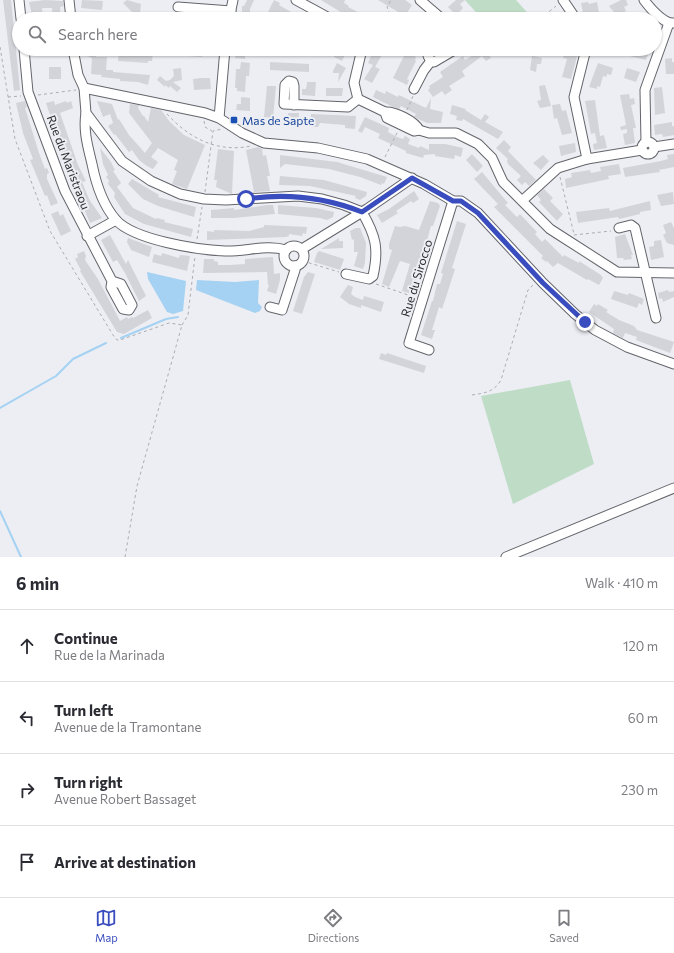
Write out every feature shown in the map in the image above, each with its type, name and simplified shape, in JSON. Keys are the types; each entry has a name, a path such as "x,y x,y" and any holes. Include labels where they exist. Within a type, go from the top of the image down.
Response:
{"street":[{"path":"19,0 20,12"},
{"path":"69,0 70,12"},
{"path":"231,12 233,0"},
{"path":"296,0 319,12"},
{"path":"420,0 434,12"},
{"path":"644,0 650,8 656,12"},
{"path":"561,2 570,12"},
{"path":"178,7 210,12"},
{"path":"662,17 671,23 662,46"},
{"name":"Rue du Maristraou","path":"25,56 30,95 65,191 87,236 112,281"},
{"path":"74,56 78,75 84,88 86,113 84,126 97,184 107,207 116,220 125,227 146,236 196,249 227,251 269,248 286,250 294,246 302,249"},
{"path":"222,120 225,56"},
{"path":"360,56 354,84 358,99 385,112 390,111 417,125 419,130 429,133 456,133 478,144 492,158 503,182 523,200 550,229 617,272 646,274 674,273"},
{"path":"428,56 431,61"},
{"path":"431,61 438,61 446,56"},
{"path":"584,56 574,97 586,159"},
{"path":"647,146 645,90 658,56"},
{"path":"414,89 424,70 431,61"},
{"path":"84,88 205,113 222,120 242,133 262,142 274,145 318,148 349,154 382,165 412,178 453,201 461,201 478,213 539,279 575,314 595,330 627,346 674,364"},
{"path":"294,105 348,106 358,99"},
{"path":"86,113 114,152 134,170 159,185 180,194 204,199 226,200 298,196 322,199 362,212 370,226 375,240 376,251 373,276 369,279 346,274"},
{"path":"87,140 92,143 97,141 99,139 99,132"},
{"path":"523,200 558,168 586,159 647,146 674,144"},
{"path":"302,249 362,212 412,178"},
{"name":"Rue du Sirocco","path":"429,350 409,343 453,201"},
{"path":"87,236 116,220"},
{"path":"619,228 631,225 635,228 656,318"},
{"path":"270,307 282,310 295,266 303,260 304,255 302,249"},
{"path":"286,250 284,256 286,262 295,266"},
{"path":"506,557 674,488"}],"path":[{"path":"389,12 387,7 391,0"},
{"path":"549,12 561,2"},
{"path":"0,47 14,139 50,231 113,335 117,340 120,340 169,323 182,325"},
{"path":"162,104 166,113 178,126 203,142 223,147 239,148 253,146 262,142"},
{"path":"205,113 203,125 213,131 221,131 222,120"},
{"path":"211,143 213,131"},
{"path":"558,168 577,247"},
{"path":"574,235 614,231 619,228"},
{"path":"125,557 137,486 182,325 188,315 196,249"},
{"path":"303,260 346,274"},
{"path":"369,279 376,285 422,299"},
{"path":"472,395 487,393 497,387 501,380 528,290 539,279"}],"green space":[{"path":"465,0 516,0 527,12 476,12"},
{"path":"570,380 594,464 513,504 481,396"}],"water":[{"path":"147,272 186,281 183,311 173,314 167,312 148,279"},
{"path":"197,280 235,282 259,280 258,303 262,307 260,311 255,313 196,290"}],"building":[{"path":"3,0 11,0 12,56 17,56 20,90 14,91"},
{"path":"45,0 63,1 64,6 60,7 60,12 52,12 52,8 42,8 42,12 31,12 29,2"},
{"path":"82,0 103,1 102,10 81,8"},
{"path":"127,0 141,4 140,12 132,12 123,3"},
{"path":"247,0 254,0 250,12 242,12 242,6 244,6"},
{"path":"274,0 280,3 279,5 291,12 268,12"},
{"path":"321,0 345,0 344,3 349,6 348,7 358,12 341,12"},
{"path":"378,0 405,0 412,5 408,12 398,12"},
{"path":"456,0 465,0 460,4 463,8 459,12 453,12 448,7"},
{"path":"621,0 626,0 628,5 624,7 626,11 624,12 614,12 609,6"},
{"path":"588,2 589,4 597,2 599,12 583,12 581,3"},
{"path":"87,56 107,57 106,70 150,75 148,85 138,82 120,81 120,79 101,77 102,75 91,74 92,58"},
{"path":"118,56 153,56 152,61 148,61 148,63 118,61"},
{"path":"235,56 245,56 245,59 235,58"},
{"path":"335,56 344,56 342,61"},
{"path":"371,56 381,56 375,67 380,69 372,83 364,79 373,65 368,63"},
{"path":"404,56 416,57 416,61 407,79 409,80 407,85 393,78"},
{"path":"463,56 465,60 472,56 482,56 462,71 465,76 449,86 452,90 445,95 442,91 433,97 428,90 430,88 429,86 443,77 440,72"},
{"path":"482,56 490,56 491,58 486,61"},
{"path":"532,56 542,58 541,64 537,64 536,72 530,70"},
{"path":"564,56 577,56 571,79 562,77 567,59 563,58"},
{"path":"630,56 647,56 646,60"},
{"path":"672,58 672,62 674,62 674,74 666,74 665,59"},
{"path":"241,62 250,63 249,76 246,76 245,92 237,91 237,88 235,88 236,69 240,69"},
{"path":"270,62 309,64 309,72 270,70"},
{"path":"337,63 346,68 338,82 339,73 333,73"},
{"path":"598,63 613,68 611,75 607,74 606,77 603,76 600,87 597,86 597,89 589,87"},
{"path":"49,67 61,67 61,79 49,79"},
{"path":"181,68 182,80 173,82 181,88 177,92 170,86 169,88 165,85 165,87 157,80 160,76 166,81 170,80 174,76 173,69"},
{"path":"627,68 640,72 636,82 624,78"},
{"path":"210,78 211,89 194,90 193,79"},
{"path":"307,82 316,82 315,96 302,95 302,89 306,89"},
{"path":"545,85 551,106 540,108 537,101 541,100 539,86"},
{"path":"267,86 276,86 273,118 264,117"},
{"path":"662,87 665,113 655,115 654,88"},
{"path":"326,88 343,88 342,96 326,96"},
{"path":"376,90 385,94 386,91 398,97 399,95 426,108 431,98 430,109 443,112 441,123 427,123 414,117 416,114 401,106 399,109 373,97"},
{"path":"629,94 630,99 634,98 635,104 631,105 636,128 633,128 635,143 625,145 623,134 627,133 627,129 621,130 620,127 626,125 620,95"},
{"path":"241,97 250,98 250,111 236,110 237,104 241,104"},
{"path":"595,100 600,136 604,135 607,148 594,150 593,144 597,143 595,133 591,134 585,101"},
{"path":"25,101 27,107 25,108 39,153 45,169 47,168 49,173 47,174 47,179 58,203 51,206 47,195 45,196 30,160 33,159 23,133 16,103"},
{"path":"54,101 55,105 66,101 67,103 71,101 73,108 60,113 78,165 86,181 82,182 89,199 102,218 90,223 74,186 78,184 72,171 69,172 46,103"},
{"path":"97,101 112,104 118,120 119,119 129,135 145,153 152,143 129,113 130,104 139,105 138,108 148,122 151,108 161,110 170,122 184,135 205,145 187,189 172,184 177,171 174,170 178,160 158,148 151,157 158,162 153,169 147,166 139,160 132,150 129,152 115,134 114,135 108,126 113,123 110,114 103,117"},
{"path":"560,104 562,111 566,110 572,133 562,135 557,118 554,119 552,105"},
{"path":"452,105 466,109 465,110 481,120 485,114 489,117 485,122 503,132 498,139 463,119 462,121 456,120 457,116 450,114"},
{"path":"288,113 299,113 298,124 288,123"},
{"path":"311,114 356,116 355,129 345,128 345,125 320,123 318,127 310,127"},
{"path":"365,117 389,128 388,132 397,137 403,139 405,136 410,139 408,144 419,148 420,146 429,150 429,144 445,144 463,148 461,157 455,155 454,159 435,156 435,154 424,155 423,158 406,153 406,151 378,138 380,134 365,127 362,133 358,131"},
{"path":"672,122 672,126 674,126 674,135 663,137 662,134 655,135 654,125"},
{"path":"504,140 511,147 508,151 536,180 529,186 525,182 522,185 517,180 521,176 508,164 508,159 496,148"},
{"path":"575,143 576,152 561,156 559,146"},
{"path":"258,147 262,149 263,156 266,155 270,176 267,176 270,191 254,192 246,150"},
{"path":"100,148 111,162 115,170 113,171 121,183 117,187 133,208 156,219 165,220 164,222 193,229 191,237 144,224 125,214 114,197 115,193 108,184 109,180 106,177 108,175 103,164"},
{"path":"218,149 234,151 232,194 216,187 217,180 214,180"},
{"path":"472,154 483,166 477,172 466,160"},
{"path":"674,154 674,167 659,170 660,172 625,177 623,168 661,161 668,159 667,155"},
{"path":"280,155 337,162 387,177 384,184 382,183 381,185 360,177 329,169 285,164 280,168"},
{"path":"543,155 549,161 541,170 533,163"},
{"path":"619,164 621,174 608,176 609,179 566,188 565,179 572,177 571,173 590,170 591,173 601,171 600,167"},
{"path":"482,172 508,203 505,205 517,217 520,214 537,232 535,234 542,242 545,239 563,257 564,255 579,263 579,261 601,275 603,278 599,285 588,279 587,280 558,263 553,267 541,258 543,256 494,207 498,204 474,179"},
{"path":"280,176 324,180 367,192 366,196 360,200 355,198 356,196 310,186 279,185"},
{"path":"132,179 159,195 158,197 196,207 194,217 158,206 143,199 128,184"},
{"path":"544,189 553,198 550,201 563,214 557,221 539,202 541,200 537,195"},
{"path":"414,191 419,199 413,203 411,201 396,211 398,213 382,223 377,215 389,209"},
{"path":"673,192 674,204 661,206 657,195"},
{"path":"430,201 438,203 440,206 433,226 431,226 412,294 402,291 410,264 400,261 389,287 382,284 392,250 389,249 389,244 395,226 405,226 419,230"},
{"path":"650,201 651,210 640,212 640,214 619,219 618,217 578,223 576,212 609,208 610,211"},
{"path":"273,205 275,214 234,218 211,218 211,210 234,208 234,210"},
{"path":"278,205 316,208 334,212 333,217 327,220 278,214"},
{"path":"58,211 60,216 63,214 71,231 61,236 51,214"},
{"path":"457,221 466,224 452,268 455,269 447,294 442,309 439,307 432,330 435,330 432,339 421,335 433,301 437,284 440,284 443,274 441,273"},
{"path":"671,222 674,228 674,245 667,243 663,235 666,233 663,225"},
{"path":"264,225 307,227 306,234 303,233 302,236 289,234 289,236 286,237 207,240 207,231 249,231 264,227"},
{"path":"360,228 366,243 365,263 363,269 354,266 358,252 354,252 354,239 352,240 350,231"},
{"path":"625,234 633,255 631,255 632,259 624,260 623,258 617,258 615,237"},
{"path":"110,235 126,264 128,260 146,296 139,301 117,260 113,262 101,240"},
{"path":"128,238 152,247 149,257 131,250 127,242"},
{"path":"339,238 339,241 343,241 343,248 321,249"},
{"path":"661,240 664,257 651,260 649,247 654,246 654,241"},
{"path":"84,251 86,256 85,260 98,279 120,321 127,317 128,319 133,318 148,310 152,318 124,334 117,332 80,271 81,270 75,259 78,257 77,254"},
{"path":"319,251 344,259 340,270 314,262"},
{"path":"162,253 179,258 180,255 190,256 187,271 152,262 154,254 161,256"},
{"path":"273,257 274,274 280,273 280,280 276,294 267,291 269,285 267,272 203,273 204,259 214,259 214,261 218,262 218,265 230,265 245,264 245,259"},
{"path":"308,272 315,274 302,314 293,311 304,277"},
{"path":"348,285 353,287 351,294 355,297 363,300 364,296 384,302 381,312 361,305 361,308 349,304 340,297"},
{"path":"668,290 669,292 674,291 674,297 663,302 662,298 659,299 658,293"},
{"path":"614,291 628,295 629,293 644,299 642,305 639,303 637,308 611,299"},
{"path":"594,304 597,306 598,304 608,310 606,312 619,320 634,326 637,330 674,342 670,353 636,340 637,337 625,333 623,338 613,333 614,329 589,312"},
{"path":"381,353 386,355 387,353 426,366 424,373 379,359"}],"waterway":[{"path":"121,338 166,319 178,317"},
{"path":"0,408 56,376 73,359 106,343"},
{"path":"0,511 21,557"}],"place":[{"name":"Mas de Sapte","path":"234,120"}],"route":[{"path":"246,199 298,196 322,199 362,212 412,178 453,201 461,201 478,213 539,279 585,322"}]}
